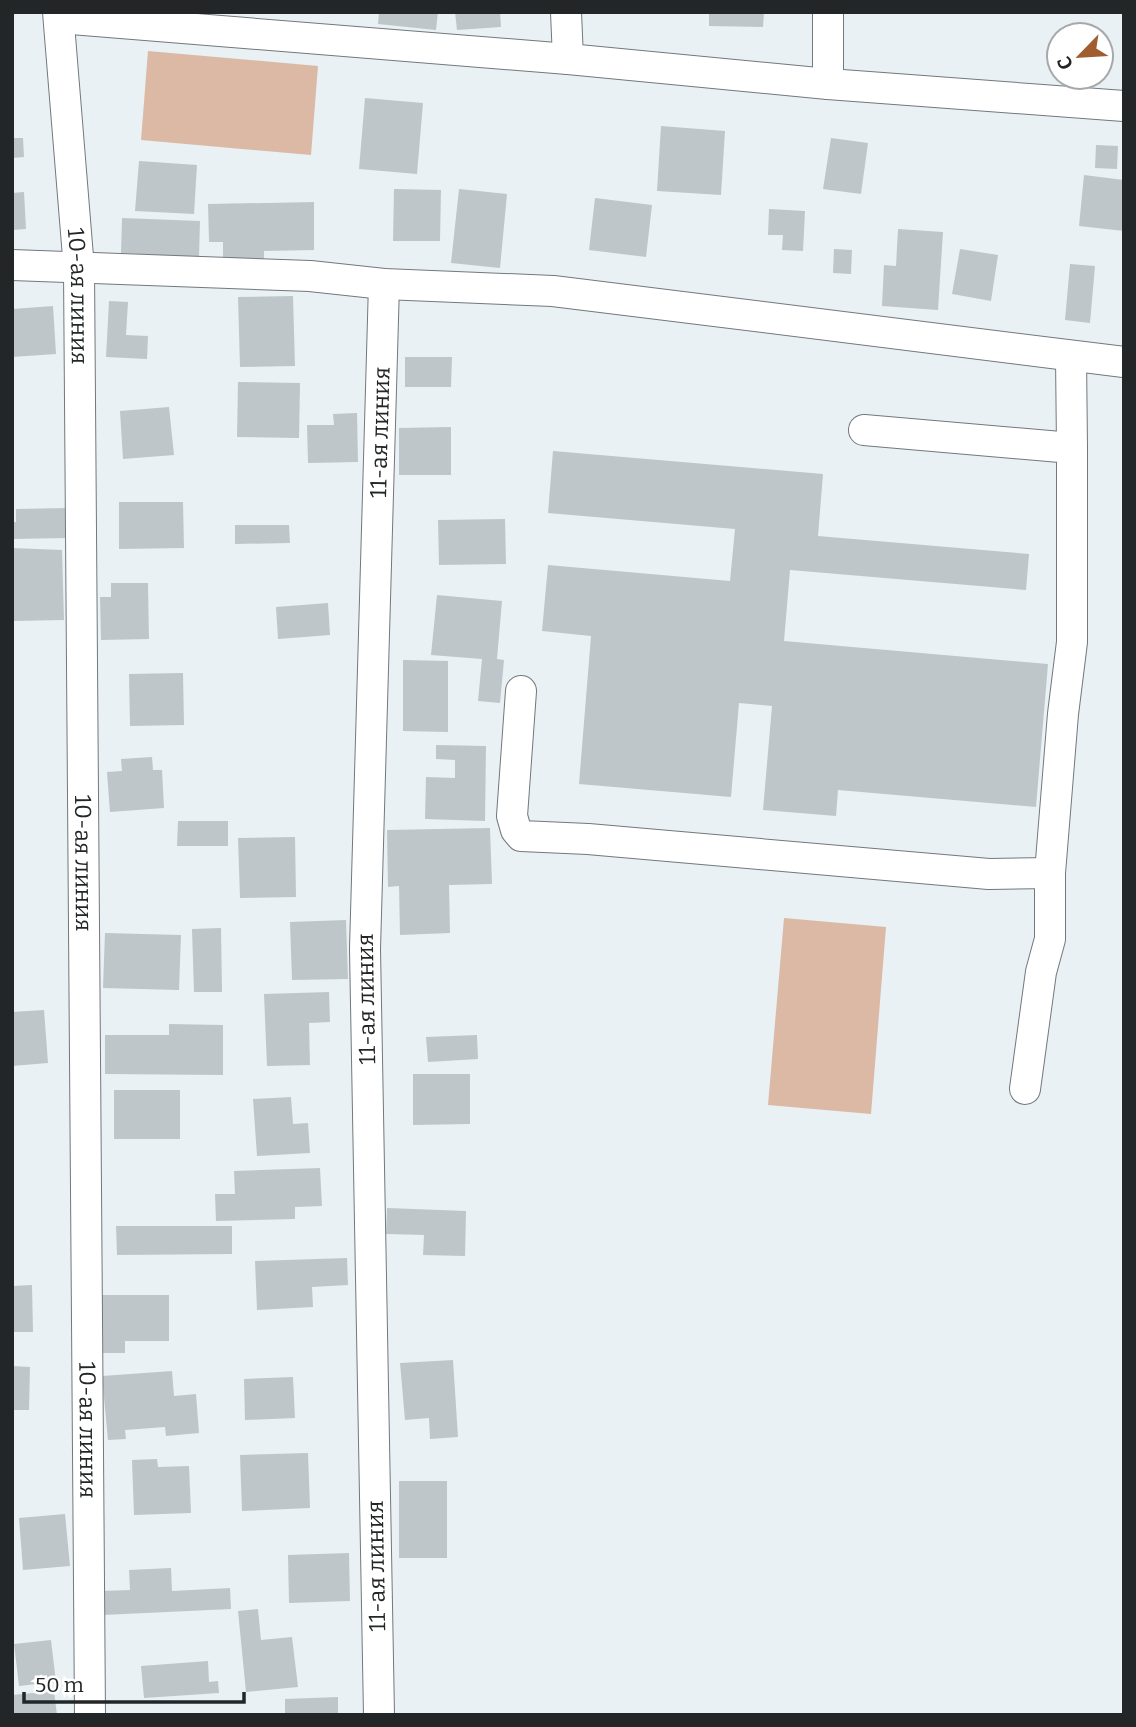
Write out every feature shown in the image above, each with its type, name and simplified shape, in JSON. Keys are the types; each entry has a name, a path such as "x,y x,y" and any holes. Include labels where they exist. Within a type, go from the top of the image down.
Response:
{"street":[{"path":"566,12 568,59"},
{"path":"828,12 828,84"},
{"path":"58,15 828,84 1124,106"},
{"name":"10-ая линия","path":"58,15 79,269 90,1715"},
{"path":"12,265 310,276 384,284 553,291 1124,362"},
{"name":"11-ая линия","path":"379,1715 365,949 384,284"},
{"path":"1026,1089 1041,972 1050,939 1050,873 1063,714 1072,642 1071,356"},
{"path":"864,430 1072,448"},
{"path":"521,691 512,816 521,836 588,839 989,874 1050,873"}],"shaded area":[{"path":"148,51 318,66 311,155 141,140"},
{"path":"784,918 886,927 871,1114 768,1105"}],"building":[{"path":"379,12 438,12 436,30 378,24"},
{"path":"455,12 500,12 501,27 457,30"},
{"path":"709,12 764,12 763,27 709,26"},
{"path":"365,98 423,103 417,174 359,169"},
{"path":"661,126 725,131 721,195 657,191"},
{"path":"12,138 23,138 24,157 12,158"},
{"path":"831,138 868,143 861,194 823,189"},
{"path":"1096,145 1118,146 1117,169 1095,168"},
{"path":"139,161 197,165 194,214 135,211"},
{"path":"1084,175 1124,180 1124,231 1079,226"},
{"path":"394,189 441,190 440,241 393,241"},
{"path":"459,189 507,194 500,268 451,263"},
{"path":"24,192 26,229 12,230 12,193"},
{"path":"595,198 652,205 646,257 589,250"},
{"path":"314,202 314,250 264,251 264,262 223,263 223,242 209,242 208,204"},
{"path":"769,209 805,211 803,251 782,250 783,235 768,235"},
{"path":"122,218 200,221 199,257 121,253"},
{"path":"898,229 943,232 938,310 882,306 884,265 896,266"},
{"path":"834,249 852,250 851,274 833,273"},
{"path":"960,249 998,255 991,301 952,294"},
{"path":"1070,264 1095,266 1090,323 1065,320"},
{"path":"293,296 295,366 240,367 238,297"},
{"path":"109,301 128,302 126,335 148,336 147,359 106,357"},
{"path":"53,306 56,354 12,357 12,309"},
{"path":"405,357 452,357 451,387 405,387"},
{"path":"238,382 300,383 299,438 237,437"},
{"path":"169,407 174,455 123,459 120,411"},
{"path":"357,413 358,462 308,463 307,425 334,425 333,414"},
{"path":"451,427 451,475 399,475 399,428"},
{"path":"553,451 823,474 818,536 1029,554 1026,590 790,570 784,641 1048,664 1036,807 838,790 836,816 763,810 772,706 739,703 731,797 579,784 591,636 542,631 548,565 730,581 735,529 548,513"},
{"path":"119,502 183,502 184,548 119,549"},
{"path":"67,508 68,538 12,539 12,522 16,522 16,509"},
{"path":"505,519 506,564 439,565 438,520"},
{"path":"235,525 289,525 290,543 235,544"},
{"path":"12,548 62,550 64,620 12,621"},
{"path":"111,583 148,583 149,639 101,640 100,597 111,597"},
{"path":"437,595 502,601 497,659 504,660 500,703 478,701 482,659 431,655"},
{"path":"328,603 330,635 278,639 276,607"},
{"path":"403,660 448,661 448,732 403,731"},
{"path":"183,673 184,725 130,726 129,674"},
{"path":"436,745 486,746 485,821 425,819 426,777 455,778 455,760 436,759"},
{"path":"152,757 153,770 162,770 164,808 110,812 107,772 122,771 121,759"},
{"path":"178,821 228,821 228,846 177,846"},
{"path":"490,828 492,884 449,885 450,933 400,935 399,886 388,887 387,830"},
{"path":"295,837 296,897 240,898 238,838"},
{"path":"346,920 348,979 292,980 290,922"},
{"path":"221,928 222,992 194,992 192,929"},
{"path":"105,933 181,935 179,990 103,988"},
{"path":"329,992 330,1022 309,1023 310,1065 267,1066 264,994"},
{"path":"44,1010 48,1063 12,1066 12,1012"},
{"path":"169,1024 223,1025 223,1075 105,1074 105,1035 169,1035"},
{"path":"477,1035 478,1059 428,1062 426,1037"},
{"path":"413,1074 470,1074 470,1124 413,1125"},
{"path":"114,1090 180,1090 180,1139 114,1139"},
{"path":"291,1097 293,1124 308,1123 310,1153 257,1156 253,1099"},
{"path":"320,1168 322,1206 295,1207 295,1219 216,1221 215,1194 235,1194 234,1171"},
{"path":"387,1208 466,1211 465,1256 423,1255 424,1235 386,1234"},
{"path":"116,1226 232,1226 232,1254 117,1255"},
{"path":"347,1258 348,1285 312,1287 313,1307 257,1310 255,1261"},
{"path":"32,1285 33,1332 12,1332 12,1286"},
{"path":"100,1295 169,1295 169,1341 125,1341 125,1353 101,1353"},
{"path":"453,1360 458,1437 430,1439 429,1418 405,1420 400,1363"},
{"path":"12,1366 30,1367 29,1410 12,1410"},
{"path":"172,1371 174,1396 196,1394 199,1433 166,1436 165,1427 125,1430 126,1439 108,1440 102,1376"},
{"path":"293,1377 295,1418 245,1420 244,1379"},
{"path":"308,1453 310,1508 242,1511 240,1455"},
{"path":"157,1459 158,1467 189,1466 191,1513 134,1515 132,1460"},
{"path":"399,1481 447,1481 447,1558 399,1558"},
{"path":"65,1514 70,1566 23,1570 19,1518"},
{"path":"349,1553 350,1601 289,1603 288,1555"},
{"path":"171,1568 172,1591 230,1588 231,1609 103,1615 102,1591 130,1590 129,1570"},
{"path":"258,1609 261,1640 292,1637 298,1687 246,1692 238,1611"},
{"path":"51,1640 56,1682 19,1686 14,1644"},
{"path":"208,1661 209,1682 218,1681 219,1693 144,1698 141,1666"},
{"path":"54,1691 57,1715 12,1715 12,1695"},
{"path":"338,1697 338,1715 285,1715 285,1699"}]}
